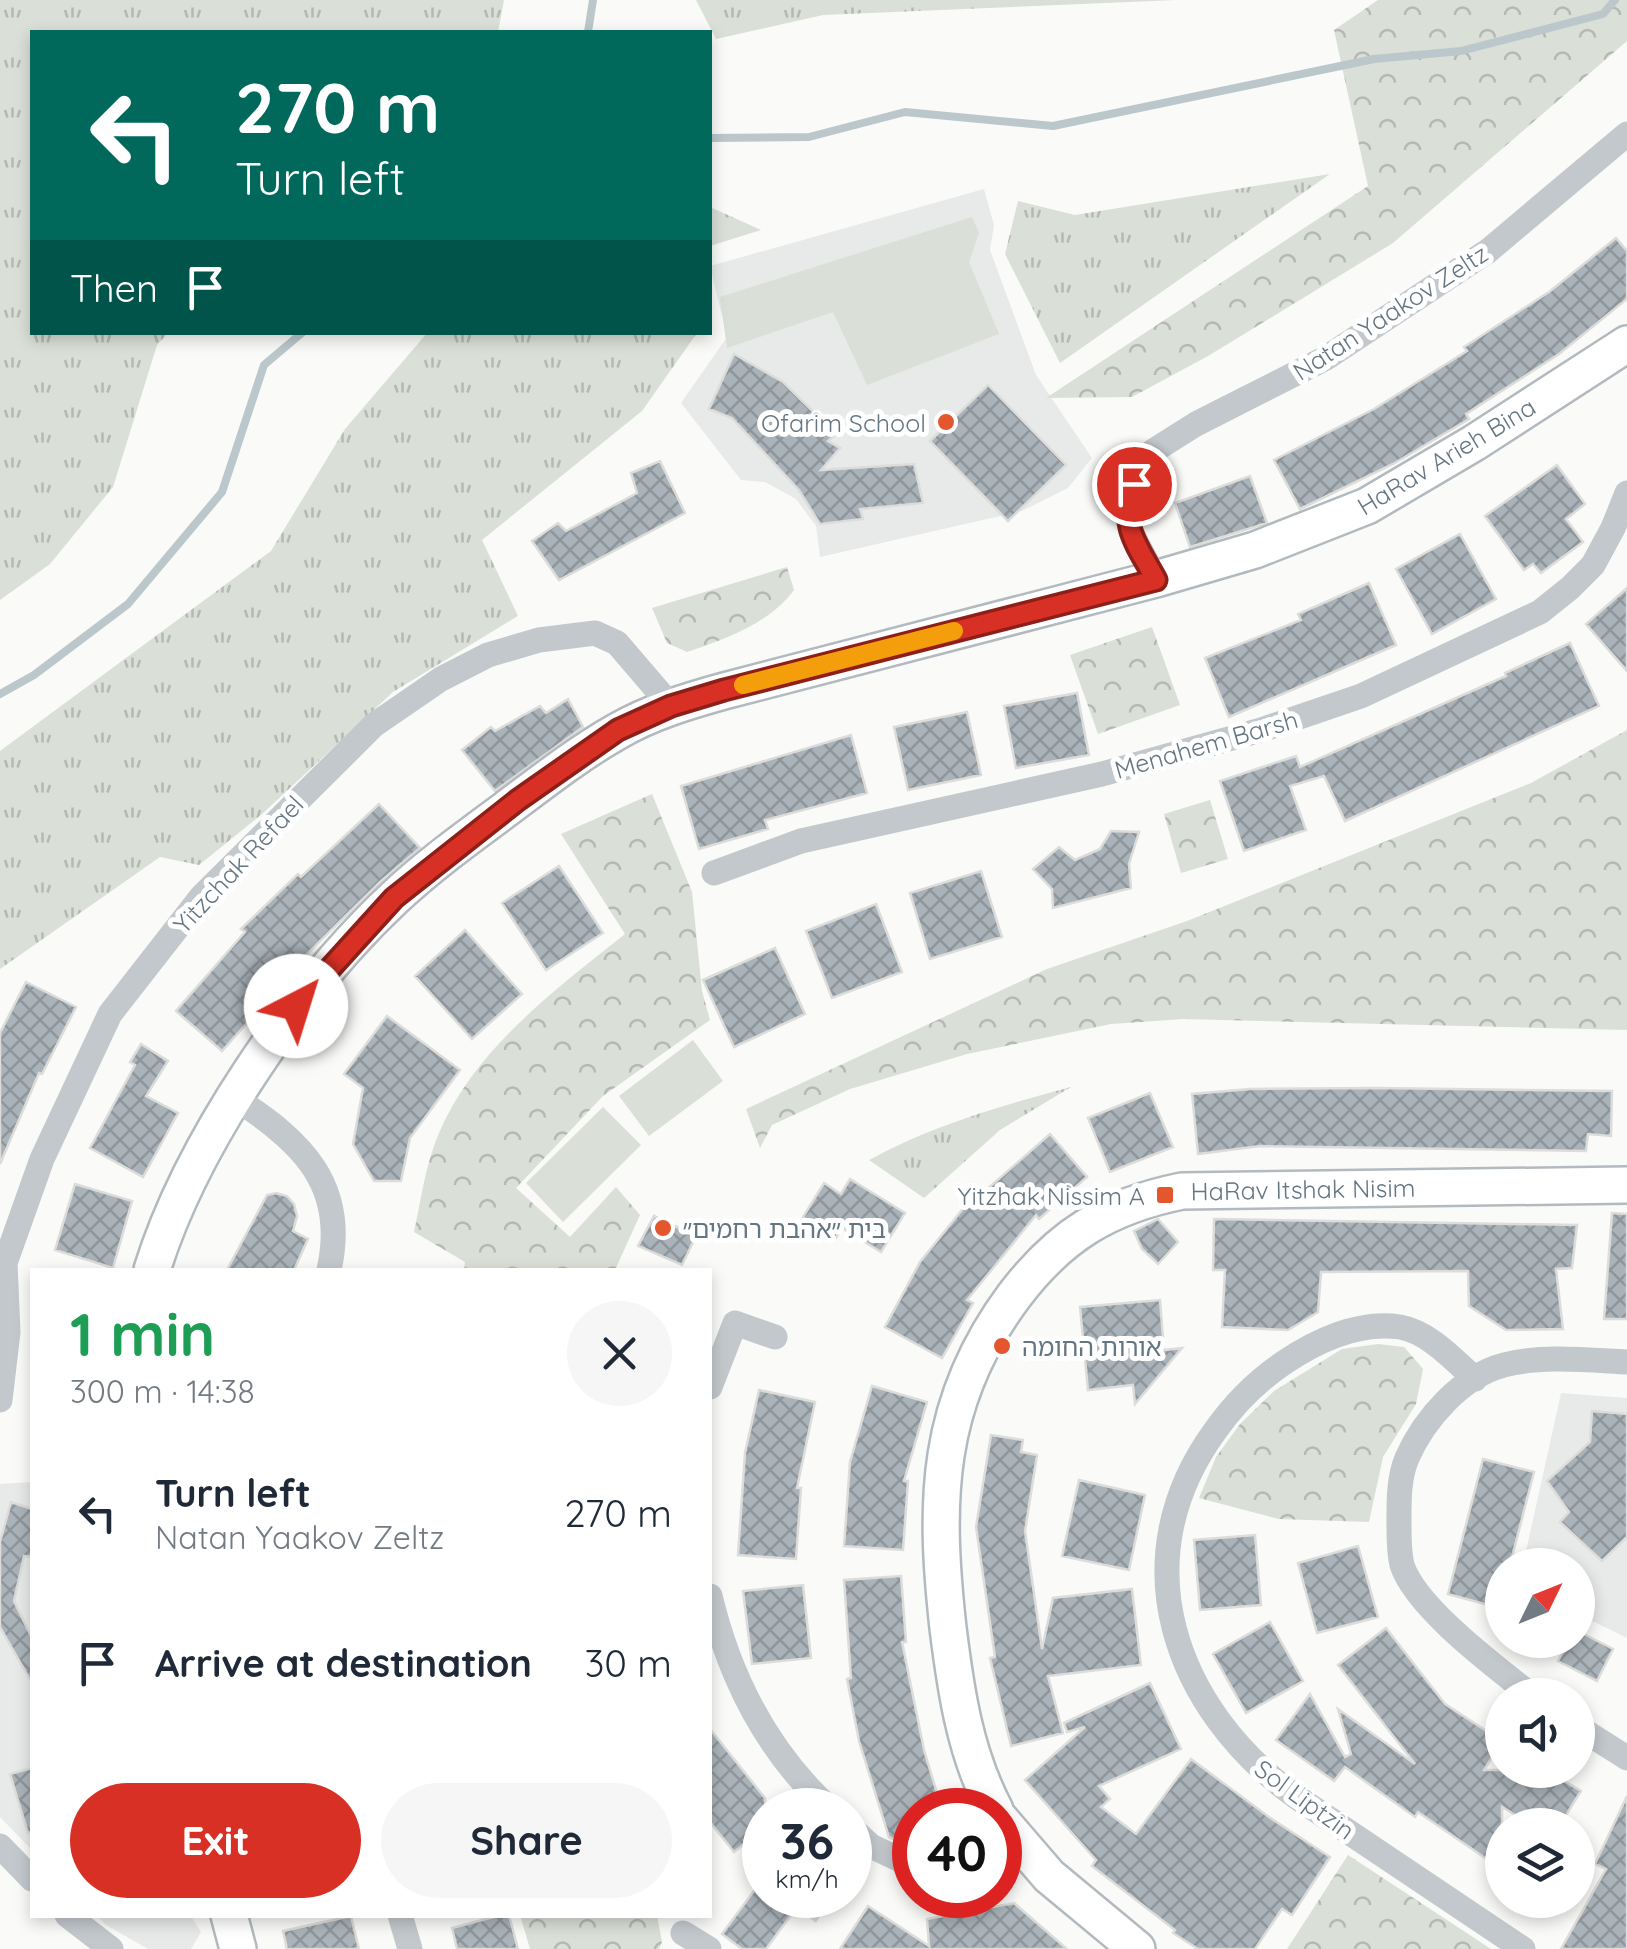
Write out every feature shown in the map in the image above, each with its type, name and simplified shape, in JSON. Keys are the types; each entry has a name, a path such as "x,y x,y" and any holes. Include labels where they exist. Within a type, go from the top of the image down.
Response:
{"street":[{"name":"Natan Yaakov Zeltz","path":"1156,580 1131,532 1126,507 1150,453 1196,424 1326,358 1488,251 1627,134"},
{"name":"HaRav Arieh Bina","path":"153,1268 175,1204 236,1098 296,1006 394,898 464,840 618,730 671,706 1156,580 1255,550 1367,506 1474,443 1627,344"},
{"name":"Menahem Barsh","path":"714,872 801,840 1102,774 1261,730 1361,696 1540,612 1593,565 1627,493"},
{"name":"Yitzchak Refael","path":"0,1400 8,1332 2,1264 42,1158 110,1014 202,896 374,725 441,679 488,655 539,640 594,633 618,643 671,706"},
{"path":"236,1098 291,1138 304,1151 321,1180 335,1222 330,1268"},
{"name":"HaRav Itshak Nisim","path":"985,1788 970,1754 951,1652 941,1563 944,1460 962,1384 978,1351 998,1317 1049,1254 1106,1214 1140,1199 1182,1190 1627,1185"},
{"path":"712,1382 734,1323 775,1337"},
{"name":"Sol Liptzin","path":"1475,1379 1422,1335 1402,1327 1374,1327 1338,1334 1306,1348 1270,1371 1241,1398 1200,1452 1173,1515 1166,1566 1175,1630 1185,1664 1218,1723 1239,1748 1261,1771 1296,1796 1523,1949"},
{"path":"1511,1678 1441,1618 1402,1566 1400,1491 1406,1460 1445,1401 1502,1365 1627,1362"},
{"path":"712,1603 730,1669 756,1720 810,1788"},
{"path":"1595,1738 1627,1758"},
{"path":"0,1846 30,1878"},
{"name":"HaRav Itshak Nisim","path":"1022,1846 1048,1876 1136,1949"},
{"path":"71,1918 111,1949"},
{"path":"230,1918 238,1949"},
{"path":"401,1918 410,1949"},
{"path":"683,1933 709,1949"}],"shaded area":[{"path":"984,189 994,225 990,250 1036,375 1092,458 1068,488 1022,511 820,557 816,526 796,499 765,482 741,480 681,403 727,337 712,265"},
{"path":"1561,1393 1627,1398 1627,1638 1595,1622 1595,1548 1527,1548"},
{"path":"30,1482 30,1848 0,1817 0,1484"},
{"path":"99,1918 192,1918 201,1932 191,1949 148,1949"}],"green space":[{"path":"0,0 504,0 498,30 30,30 30,335 166,335 157,345 113,487 50,564 0,600"},
{"path":"696,0 1176,0 823,15 716,39"},
{"path":"1378,0 1627,0 1627,41 1393,243 1208,356 1132,397 1046,398 1368,186 1334,30"},
{"path":"1330,174 1060,363 1005,254 1018,201 1075,215"},
{"path":"712,208 761,230 712,245"},
{"path":"972,217 979,233 969,262 999,334 867,385 833,312 727,348 720,297"},
{"path":"425,335 696,335 642,411 482,540 518,616 393,692 261,815 199,865 160,857 0,969 0,751 271,551 345,429"},
{"path":"787,567 794,590 760,621 687,652 667,643 652,608"},
{"path":"1152,627 1180,705 1098,734 1070,655"},
{"path":"1627,730 1627,1030 1184,1019 1111,1024 967,1054 850,1089 772,1125 760,1148 746,1109 1047,969 1187,921 1531,783"},
{"path":"652,794 692,892 702,991 710,1020 603,1096 516,1188 570,1237 616,1187 640,1215 616,1268 464,1268 465,1262 414,1232 433,1149 447,1115 466,1084 513,1029 625,934 561,834"},
{"path":"1210,800 1228,859 1181,873 1164,814"},
{"path":"693,1040 723,1081 649,1136 619,1096"},
{"path":"1071,1087 1000,1130 924,1198 869,1160 942,1127"},
{"path":"603,1107 641,1145 563,1222 526,1183"},
{"path":"1378,1344 1404,1347 1423,1369 1416,1404 1383,1457 1369,1522 1279,1519 1199,1498 1216,1457 1240,1424 1274,1391 1342,1349"},
{"path":"1348,1855 1491,1949 1287,1949"},
{"path":"521,1918 658,1918 662,1942 659,1949 530,1949"}],"building":[{"path":"1616,238 1627,251 1627,299 1559,354 1466,414 1469,419 1393,464 1300,509 1274,460 1374,409 1467,351 1464,347 1549,292"},
{"path":"734,354 783,382 836,434 828,441 840,448 821,470 914,464 923,503 860,509 863,519 820,524 799,490 732,418 709,409"},
{"path":"988,385 1066,465 1008,521 930,441"},
{"path":"660,461 685,513 559,580 532,541 558,523 566,531 637,493 631,473"},
{"path":"1557,465 1585,504 1566,519 1583,542 1541,573 1533,564 1524,570 1485,516"},
{"path":"1250,476 1267,523 1190,547 1175,503"},
{"path":"1460,534 1496,599 1432,634 1396,569"},
{"path":"1369,583 1396,645 1229,717 1205,658 1301,620 1298,614"},
{"path":"1627,588 1627,671 1586,624"},
{"path":"1570,643 1599,706 1345,821 1324,776 1290,786 1306,830 1244,851 1220,781 1296,756 1300,767 1506,676 1505,673"},
{"path":"1077,693 1089,755 1016,768 1004,706"},
{"path":"568,699 583,727 495,791 462,750 491,727 495,731 540,706 546,713"},
{"path":"967,712 981,775 908,790 894,727"},
{"path":"851,735 867,793 765,820 768,829 699,849 681,786"},
{"path":"379,804 420,848 268,992 272,995 222,1051 176,1011 245,932 241,929"},
{"path":"1111,831 1139,832 1129,864 1131,888 1053,908 1052,889 1033,869 1059,847 1075,860 1100,849"},
{"path":"559,866 603,933 546,970 502,903"},
{"path":"981,871 1002,937 930,959 910,893"},
{"path":"876,904 902,972 832,998 806,931"},
{"path":"465,930 522,994 472,1039 415,976"},
{"path":"775,948 805,1014 734,1047 703,980"},
{"path":"26,982 76,1007 42,1074 39,1073 0,1164 0,1033"},
{"path":"387,1016 460,1070 410,1138 401,1181 374,1181 353,1144 363,1088 344,1074"},
{"path":"141,1044 168,1061 146,1096 178,1113 143,1177 90,1148 135,1065 130,1062"},
{"path":"1250,1089 1612,1091 1611,1136 1588,1134 1586,1151 1260,1146 1198,1154 1192,1094"},
{"path":"1150,1093 1173,1147 1110,1172 1088,1118"},
{"path":"1050,1134 1087,1177 1039,1219 1036,1215 967,1300 973,1303 942,1358 885,1327 920,1262 974,1195 977,1198"},
{"path":"850,1179 905,1213 881,1252 842,1228 836,1238 803,1217 824,1183 841,1194"},
{"path":"75,1184 132,1201 113,1268 55,1250"},
{"path":"267,1195 287,1196 297,1216 293,1231 308,1239 295,1268 228,1268"},
{"path":"1612,1213 1627,1214 1627,1319 1604,1319"},
{"name":"בית ״אהבת רחמים״","path":"654,1216 696,1236 682,1265 638,1246"},
{"path":"1158,1219 1178,1242 1158,1264 1142,1249 1134,1231"},
{"path":"1214,1219 1577,1225 1572,1268 1556,1269 1563,1329 1506,1330 1469,1306 1468,1271 1321,1272 1318,1312 1288,1330 1222,1327 1225,1270 1213,1270"},
{"path":"1160,1300 1164,1350 1182,1348 1135,1404 1133,1385 1088,1390 1080,1307"},
{"path":"872,1386 927,1402 904,1481 908,1481 903,1550 844,1546 850,1462"},
{"path":"759,1390 815,1402 797,1488 801,1488 796,1559 738,1555 745,1453"},
{"path":"1592,1411 1627,1414 1627,1537 1602,1561 1595,1554 1595,1548 1588,1548 1560,1522 1569,1512 1547,1481 1590,1442"},
{"path":"991,1435 1023,1440 1021,1452 1037,1455 1025,1531 1042,1649 1053,1598 1132,1589 1141,1665 1048,1676 1063,1733 1011,1746 990,1658 995,1657 976,1527"},
{"path":"1483,1459 1534,1472 1514,1548 1485,1548 1485,1604 1448,1594"},
{"path":"1079,1480 1145,1495 1129,1570 1062,1556"},
{"path":"11,1502 30,1508 30,1557 24,1556 14,1601 30,1634 30,1680 0,1627 0,1542"},
{"path":"1255,1535 1261,1605 1200,1610 1194,1540"},
{"path":"1358,1546 1378,1617 1317,1633 1298,1563"},
{"path":"901,1576 906,1642 902,1642 935,1788 892,1788 892,1838 859,1741 847,1679 851,1678 844,1580"},
{"path":"803,1585 811,1658 752,1664 743,1591"},
{"path":"1270,1622 1303,1681 1246,1713 1213,1654"},
{"path":"1386,1628 1445,1704 1485,1730 1485,1788 1581,1791 1570,1808 1485,1808 1485,1858 1418,1812 1415,1817 1345,1767 1334,1781 1276,1740 1310,1694 1345,1757 1351,1754 1338,1709 1415,1764 1338,1665"},
{"path":"1595,1640 1613,1649 1597,1681 1558,1661 1595,1658"},
{"path":"1150,1683 1181,1749 1099,1786 1110,1799 1101,1807 1136,1834 1191,1759 1330,1857 1292,1915 1282,1909 1255,1949 1198,1949 1173,1933 1175,1930 1092,1866 1096,1860 1025,1780 1085,1727 1067,1732 1064,1723"},
{"path":"712,1732 757,1788 742,1788 742,1846 734,1852 712,1824"},
{"path":"30,1769 30,1832 28,1833 10,1774"},
{"path":"1627,1796 1627,1949 1561,1949 1578,1918 1595,1918 1595,1889 1606,1869 1595,1864"},
{"path":"742,1907 742,1918 789,1918 766,1949 742,1949 722,1934"},
{"path":"872,1909 929,1946 927,1919 1022,1918 1022,1910 1067,1949 840,1949 860,1918 872,1918"},
{"path":"351,1918 359,1949 287,1949 283,1931"},
{"path":"490,1918 510,1918 518,1949 457,1949 452,1928"}],"waterway":[{"path":"588,30 593,0"},
{"path":"712,138 809,137 905,112 1053,126 1374,59 1461,51 1603,14 1615,0"},
{"path":"0,694 34,675 128,604 222,492 264,365 299,335"}],"slow traffic":[{"path":"743,685 954,631"}],"place":[{"name":"Ofarim School","path":"946,422"},
{"name":"Yitzhak Nissim A","path":"1165,1195"},
{"name":"בית ״אהבת רחמים״","path":"663,1228"},
{"name":"אורות החומה","path":"1002,1346"}],"route":[{"path":"296,1006 394,898 464,840 618,730 671,706 724,690 1156,580 1131,532 1126,507 1134,484"}]}
